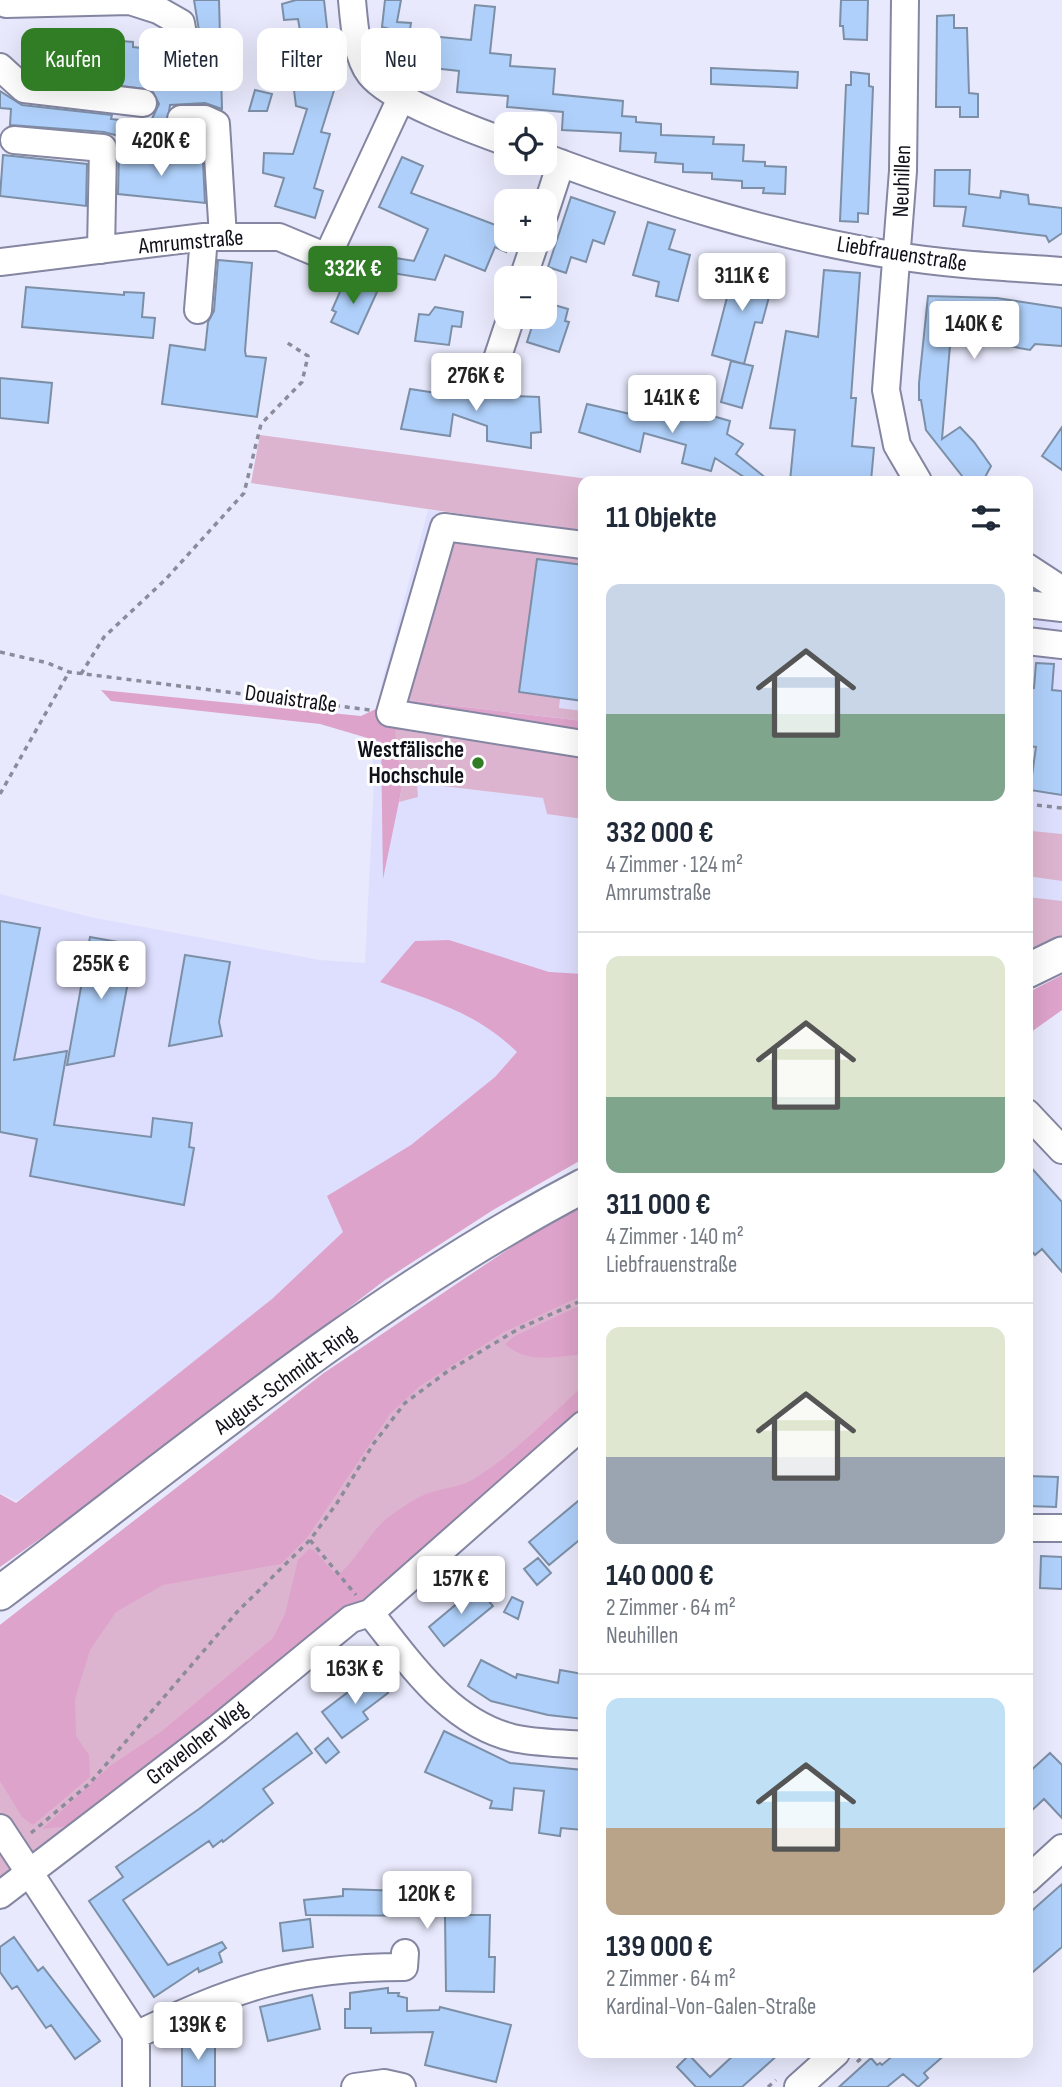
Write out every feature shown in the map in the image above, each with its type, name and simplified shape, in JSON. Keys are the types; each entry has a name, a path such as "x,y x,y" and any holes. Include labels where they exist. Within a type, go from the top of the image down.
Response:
{"main road":[{"path":"1033,968 1062,954"},
{"name":"August-Schmidt-Ring","path":"0,1593 332,1343 476,1247 578,1189"}],"street":[{"path":"352,0 363,61 370,74 402,96 494,137"},
{"name":"Neuhillen","path":"905,0 899,256 886,390 897,445 915,476"},
{"path":"4,11 130,1 181,23 182,28"},
{"path":"0,67 24,89 143,103"},
{"name":"Amrumstraße","path":"0,262 214,237 279,237 327,257 402,96"},
{"path":"181,119 205,119 216,124 214,237 198,310"},
{"path":"14,140 103,148 101,250"},
{"name":"Liebfrauenstraße","path":"557,161 656,197 770,231 899,256 1062,271"},
{"path":"496,362 507,329"},
{"path":"578,544 444,527 390,713 578,743"},
{"path":"1033,571 1062,590"},
{"path":"1033,605 1062,608"},
{"path":"1033,642 1062,645"},
{"path":"1033,1119 1062,1150"},
{"name":"Graveloher Weg","path":"0,1895 217,1730 351,1619 370,1613 578,1429"},
{"path":"1033,1528 1062,1528"},
{"path":"370,1613 439,1697 486,1728 514,1738 578,1744"},
{"path":"7,1838 136,2035 136,2087"},
{"path":"1033,1872 1062,1848"},
{"path":"136,2035 198,2005 257,1983 334,1970 404,1968 405,1953"},
{"path":"798,2087 830,2058"},
{"path":"355,2087 384,2083 402,2087"}],"path":[{"path":"81,674 104,637 165,580 244,493 261,424 297,389 309,365 308,356 286,342"},
{"name":"Douaistraße","path":"0,652 48,663 69,673 390,713"},
{"path":"0,794 69,673"},
{"path":"1033,805 1062,808"},
{"path":"7,1838 90,1783 238,1611 310,1540 337,1503 374,1443 405,1403 448,1371 520,1328 578,1302"},
{"path":"310,1540 370,1613"}],"shaded area":[{"path":"260,435 578,478 578,531 251,483"},
{"path":"428,510 578,531 578,1124 366,1249 16,1501 0,1493 0,894 90,917 320,960 365,963 374,781 372,745 382,682"},
{"path":"448,538 578,549 578,564 537,559 519,692 560,698 559,708 578,710 578,720 399,699"},
{"path":"1033,596 1062,600 1062,922 1033,934"},
{"path":"101,690 361,716 397,699 578,720 578,758 410,728 395,731 402,787 383,879 381,742 320,724 111,701"},
{"path":"410,728 578,758 578,818 547,814 543,798 417,783 418,797 399,802 402,787 394,731"},
{"path":"1033,831 1062,834 1062,881 1033,877"},
{"path":"1033,898 1062,901 1062,938 1033,953"},
{"path":"449,940 549,972 578,974 578,1162 493,1210 385,1280 132,1474 0,1567 0,1494 16,1503 272,1299 343,1232 327,1196 411,1145 495,1077 517,1052 469,1017 380,982 415,941"},
{"path":"1062,975 1062,1010 1033,1031 1033,990"},
{"path":"578,1206 578,1417 363,1599 0,1878 0,1625 324,1373"},
{"path":"578,1206 578,1297 504,1332 420,1386 390,1414 307,1538 281,1564 163,1585 116,1612 90,1650 75,1699 76,1736 89,1755 90,1777 33,1825 22,1817 0,1781 0,1625 324,1373 559,1215"},
{"path":"578,1306 578,1354 532,1357 505,1344 515,1336"},
{"path":"578,1391 578,1417 363,1599 68,1826 42,1829 110,1766 162,1731 273,1638 285,1614 298,1560 309,1549 314,1550 337,1576 390,1516 421,1496 472,1480 519,1445"}],"building":[{"path":"194,0 219,0 220,28 199,28"},
{"path":"296,0 324,0 327,28 300,28 298,19 284,20 282,4"},
{"path":"385,0 401,0 397,22 411,23 410,28 382,27"},
{"path":"841,0 868,0 867,40 844,39 843,26 840,26"},
{"path":"475,5 495,7 490,53 511,55 510,66 555,69 553,94 623,101 622,116 636,117 636,122 661,124 661,135 714,137 713,144 744,145 743,161 786,167 785,194 763,193 764,188 742,188 742,181 712,179 712,173 683,172 683,164 655,162 656,153 620,151 621,133 562,130 563,112 507,107 508,96 457,92 459,71 441,69 441,37 471,40"},
{"path":"954,15 954,28 967,28 969,93 978,94 978,117 960,117 960,107 936,107 937,16"},
{"path":"125,41 133,42 133,47 139,48 139,88 125,86"},
{"path":"711,68 798,72 797,88 711,84"},
{"path":"851,72 869,74 869,86 873,87 868,214 858,213 858,222 840,221 846,85 851,85"},
{"path":"255,90 272,94 267,111 249,111"},
{"path":"0,91 22,105 112,115 111,119 127,121 126,138 104,132 10,125 11,109 0,108"},
{"path":"152,91 222,91 222,109 205,103 170,105 167,125 150,123 159,104"},
{"path":"294,91 334,91 321,132 330,134 314,188 323,191 315,218 275,206 284,178 263,173 264,153 293,154 307,109 296,106"},
{"path":"119,153 203,162 205,203 118,194"},
{"path":"3,155 87,164 86,206 0,196"},
{"path":"402,157 423,166 411,193 494,224 494,249 485,271 445,255 435,280 392,273 395,258 414,261 428,229 379,207"},
{"path":"935,170 970,170 969,194 1000,198 1001,191 1028,195 1029,204 1062,208 1062,233 1049,242 1046,236 963,226 966,207 934,206"},
{"path":"571,197 615,212 604,244 593,240 586,262 571,257 566,273 557,270 557,266 548,266 553,252 557,252 557,240"},
{"path":"648,222 675,230 669,249 690,255 678,301 656,296 659,282 633,275"},
{"path":"737,259 756,264 753,277 773,282 762,323 755,322 744,364 712,355"},
{"path":"218,260 252,263 245,351 246,356 266,358 257,417 162,404 170,345 205,350 208,322 214,311"},
{"path":"824,270 860,273 851,398 856,398 852,446 874,448 871,476 790,476 795,430 770,428 786,331 818,337"},
{"path":"346,278 377,292 358,334 331,322 336,312 332,310"},
{"path":"26,287 124,295 124,292 144,293 142,317 155,318 153,338 22,327"},
{"path":"928,296 997,298 1062,308 1062,346 1035,344 1030,350 1019,348 997,343 999,329 988,328 988,325 952,322 942,439 960,427 991,466 986,476 962,476 926,430 919,400"},
{"path":"557,306 568,309 565,321 569,322 559,352 527,342 531,329 557,329"},
{"path":"435,307 463,312 461,327 452,326 449,345 415,341 419,314 429,315"},
{"path":"731,361 753,366 742,408 721,402"},
{"path":"468,377 496,386 493,395 539,397 541,432 531,433 531,448 487,441 487,426 453,414 450,436 401,429 410,389 462,397"},
{"path":"0,378 52,383 48,423 0,418"},
{"path":"657,400 730,421 727,434 743,444 736,454 763,476 742,476 715,458 711,471 682,463 686,445 644,433 640,452 579,432 587,404 652,419"},
{"path":"1062,427 1062,470 1042,456"},
{"path":"537,559 578,564 578,700 519,692"},
{"path":"1036,663 1054,664 1052,690 1062,691 1062,795 1033,790 1036,747 1033,747"},
{"path":"0,921 40,928 14,1060 67,1051 54,1125 151,1137 153,1118 192,1123 189,1147 194,1148 184,1205 30,1176 37,1139 0,1132"},
{"path":"90,937 135,945 114,1056 67,1065"},
{"path":"185,955 230,962 219,1022 222,1036 169,1046"},
{"path":"1033,1170 1062,1202 1062,1272 1042,1249 1035,1255"},
{"path":"1033,1476 1058,1477 1056,1507 1033,1506"},
{"path":"578,1501 578,1541 549,1565 529,1542"},
{"path":"1041,1556 1062,1557 1062,1589 1040,1588"},
{"path":"538,1558 551,1573 537,1585 524,1569"},
{"path":"477,1587 493,1606 444,1646 429,1627"},
{"path":"512,1597 523,1602 518,1619 504,1612"},
{"path":"481,1660 516,1678 517,1674 558,1683 560,1670 578,1673 578,1718 548,1715 491,1701 468,1686"},
{"path":"373,1673 388,1693 363,1712 368,1719 342,1738 322,1712"},
{"path":"444,1731 510,1763 578,1770 578,1830 561,1828 560,1836 539,1833 544,1791 514,1788 512,1810 490,1808 492,1801 425,1772"},
{"path":"297,1733 312,1753 263,1789 273,1803 223,1842 222,1840 213,1847 209,1841 123,1900 168,1965 222,1942 226,1948 219,1953 222,1962 199,1972 198,1968 154,1997 89,1901 123,1877 116,1867 199,1809"},
{"path":"328,1738 339,1752 326,1763 315,1749"},
{"path":"1050,1753 1062,1765 1062,1818 1044,1799 1033,1809 1033,1769"},
{"path":"1062,1884 1062,1947 1033,1972 1033,1910"},
{"path":"343,1889 404,1891 404,1899 453,1900 453,1915 490,1915 489,1957 495,1957 494,1992 446,1991 445,1916 306,1915 304,1900 343,1896"},
{"path":"310,1919 313,1947 283,1951 280,1923"},
{"path":"14,1937 38,1971 43,1967 100,2041 75,2059 51,2025 46,2028 17,1986 12,1989 0,1972 0,1947"},
{"path":"388,1988 388,1993 399,1993 398,1996 407,1998 407,2011 439,2010 440,2007 511,2025 496,2082 425,2065 433,2032 371,2033 371,2028 345,2028 345,2009 350,2009 350,1993"},
{"path":"312,1995 320,2029 268,2041 260,2007"},
{"path":"182,2038 215,2038 215,2087 182,2087"},
{"path":"686,2058 692,2058 710,2077 731,2058 774,2058 742,2087 696,2087 677,2067"},
{"path":"871,2058 877,2065 882,2065 890,2058 941,2058 924,2073 928,2078 918,2087 903,2074 887,2087 839,2087"}],"place":[{"name":"Westfälische Hochschule","path":"478,763"}]}
